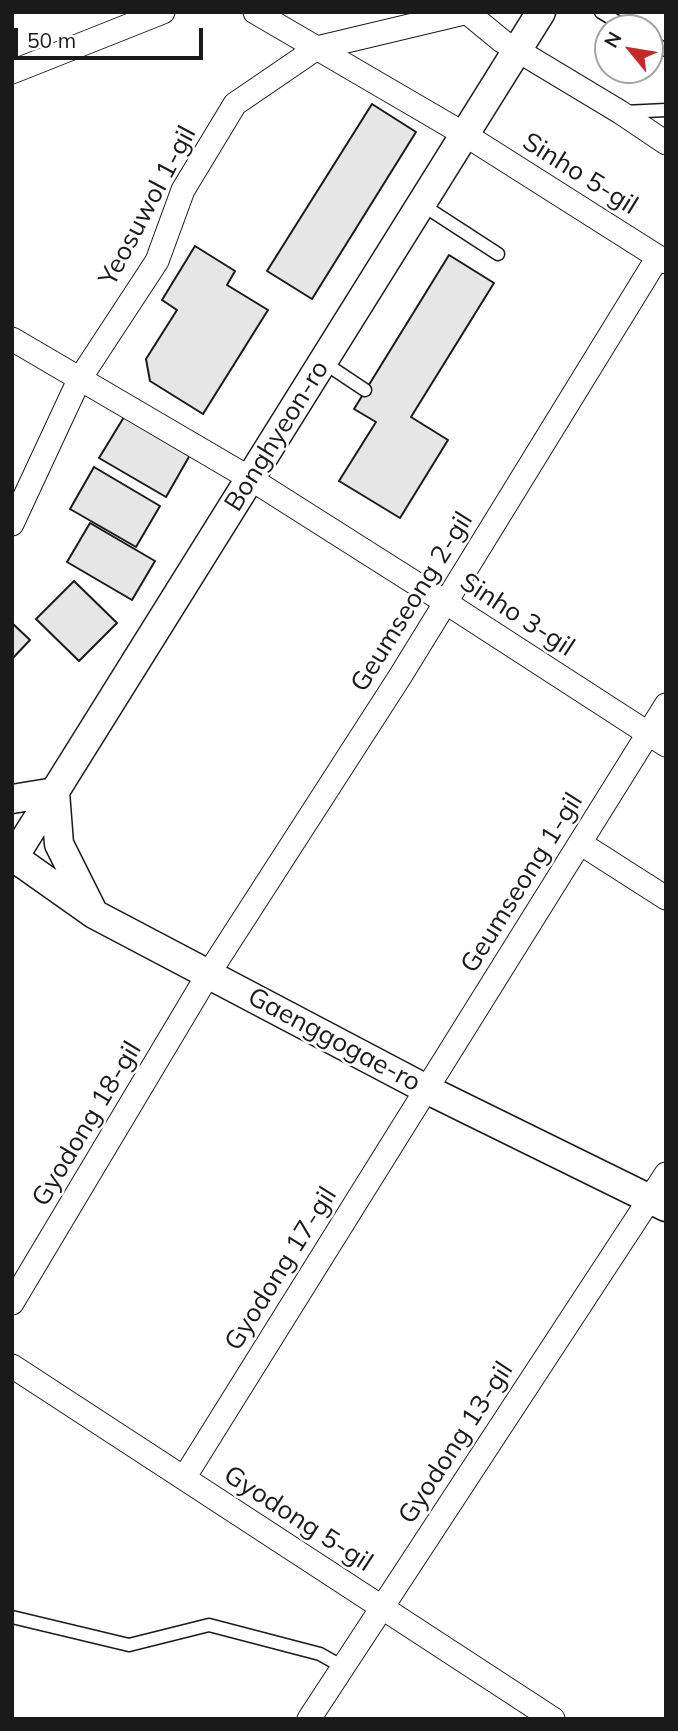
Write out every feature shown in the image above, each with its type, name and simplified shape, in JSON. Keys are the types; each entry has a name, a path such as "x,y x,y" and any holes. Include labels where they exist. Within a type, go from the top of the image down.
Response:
{"street":[{"path":"12,72 163,12"},
{"path":"468,12 502,41 666,143"},
{"name":"Yeosuwol 1-gil","path":"12,524 79,380 157,261 183,190 235,104 317,48 468,12"},
{"name":"Bonghyeon-ro","path":"13,857 541,12"},
{"name":"Sinho 5-gil","path":"267,15 317,48 464,134 662,260"},
{"name":"Geumseong 2-gil","path":"209,973 662,260"},
{"name":"Sinho 3-gil","path":"12,339 251,479 657,739"},
{"name":"Geumseong 1-gil","path":"428,1090 580,843 657,739 666,705"},
{"path":"12,799 55,792 60,844 94,914"},
{"path":"580,843 666,898"},
{"name":"Gaenggogae-ro","path":"13,857 94,914 428,1090 657,1203"},
{"name":"Gyodong 18-gil","path":"12,1303 209,973"},
{"name":"Gyodong 17-gil","path":"184,1478 428,1090"},
{"name":"Gyodong 13-gil","path":"309,1719 382,1607 657,1203 666,1174"},
{"name":"Gyodong 5-gil","path":"12,1366 553,1719"}],"lane":[{"path":"620,112 666,110"},
{"path":"421,204 498,254"},
{"path":"323,362 365,390"},
{"path":"12,1617 129,1645 209,1625 320,1654 343,1667"}],"building":[{"path":"372,104 416,132 312,299 267,271"},
{"path":"195,246 235,271 227,285 268,310 203,414 150,381 146,359 177,310 162,300"},
{"path":"449,255 494,283 411,417 448,440 400,518 339,481 376,422 354,409"},
{"path":"124,417 190,455 166,497 99,458"},
{"path":"94,467 160,506 136,547 70,509"},
{"path":"90,523 155,561 132,600 67,562"},
{"path":"74,581 117,623 79,661 36,619"},
{"path":"12,623 30,640 12,659"}]}
